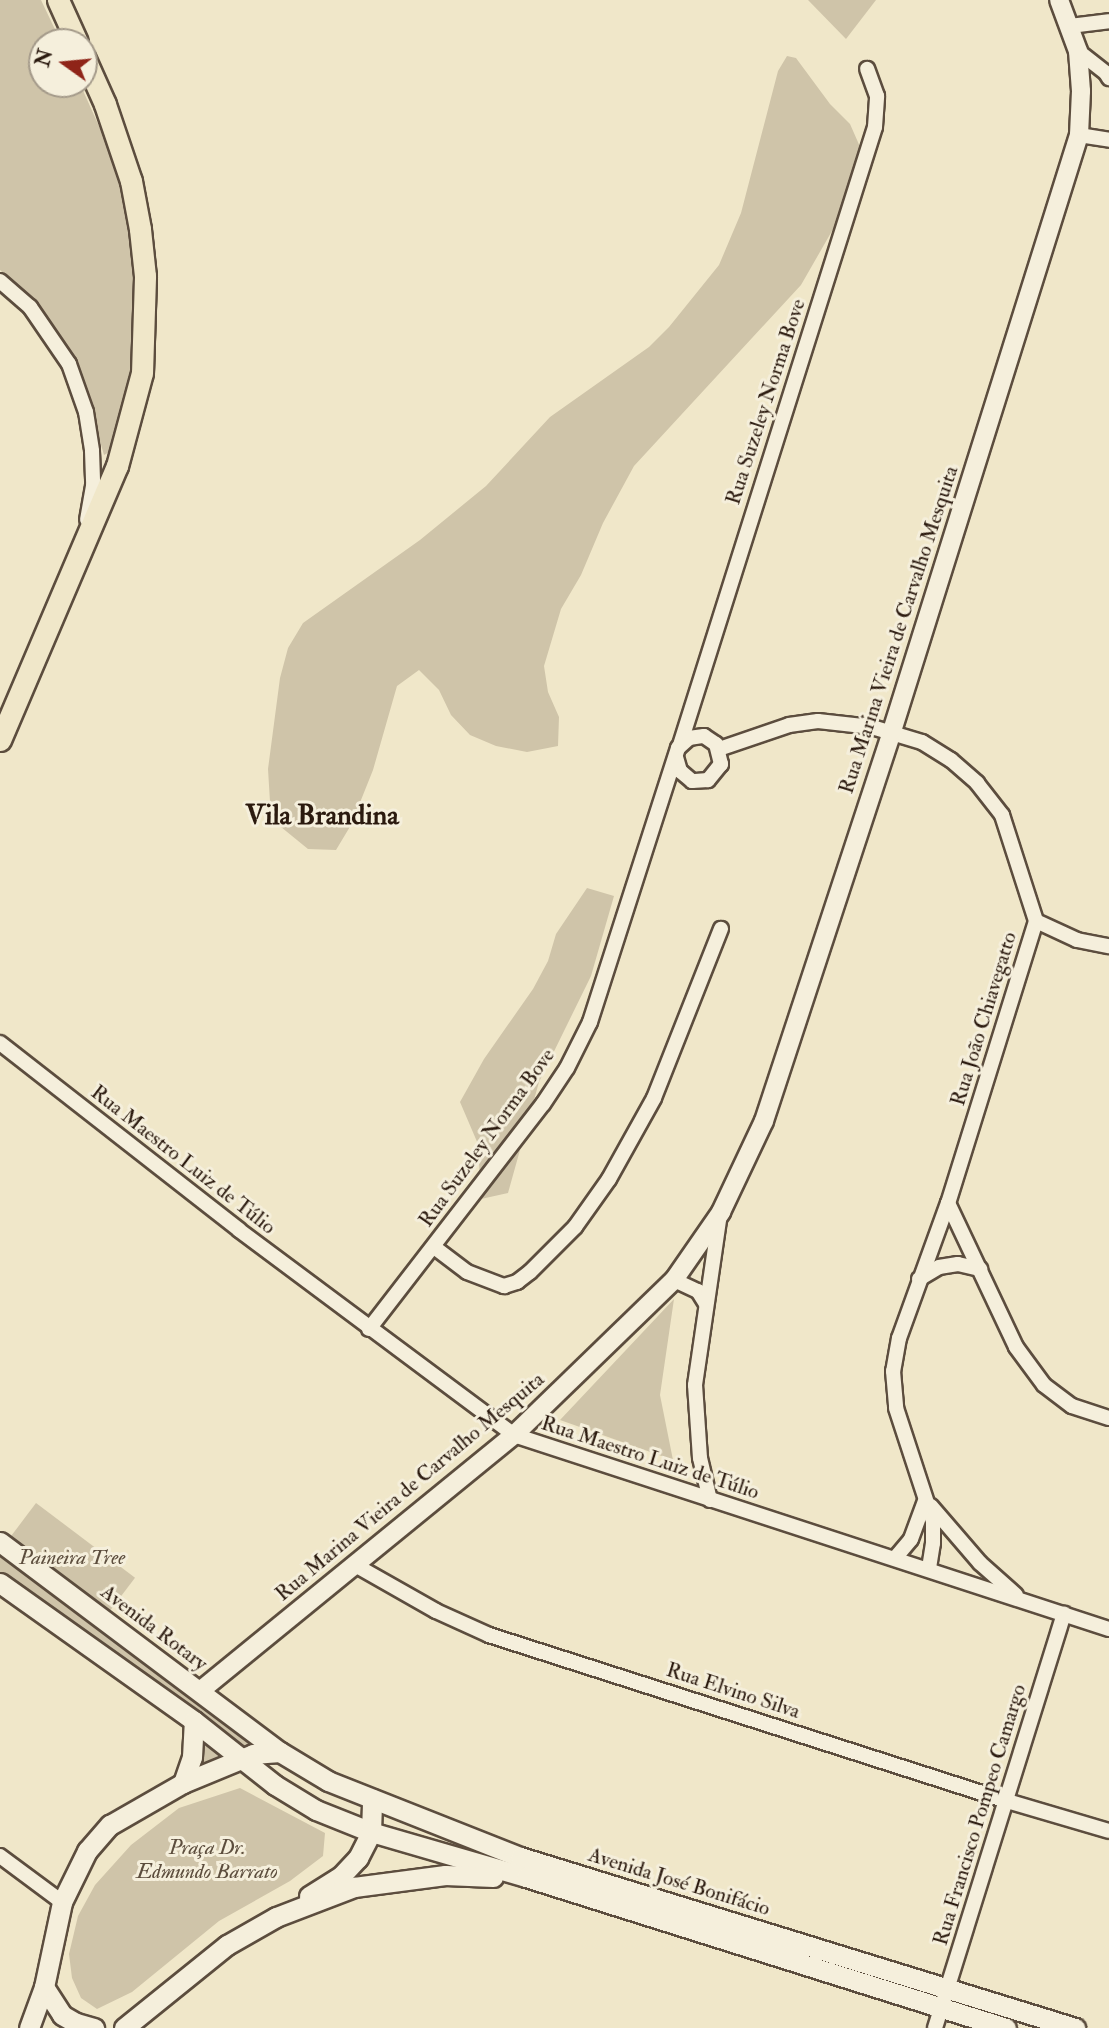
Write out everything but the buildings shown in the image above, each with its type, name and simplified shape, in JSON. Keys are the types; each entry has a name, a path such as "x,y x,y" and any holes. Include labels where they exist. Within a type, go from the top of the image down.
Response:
{"main road":[{"path":"58,0 71,28"},
{"path":"0,740 117,466 142,373 145,276 131,181 98,88"},
{"name":"Avenida Rotary","path":"0,1542 280,1752"},
{"path":"0,1583 194,1721 192,1757 183,1783"},
{"name":"Avenida José Bonifácio","path":"194,1721 241,1760 316,1810 371,1832 526,1877 1006,2028"},
{"path":"29,2028 44,1987 62,1902 88,1851 110,1825 183,1783 264,1752 280,1752"},
{"name":"Avenida José Bonifácio","path":"280,1752 328,1781 520,1857 1075,2028"},
{"path":"276,1917 341,1876 358,1858 371,1832 372,1799"},
{"name":"Avenida José Bonifácio","path":"124,2028 228,1945 276,1917 354,1887 445,1875 526,1877"},
{"path":"44,1987 62,2015 76,2023 94,2028"}],"street":[{"name":"Rua Marina Vieira de Carvalho Mesquita","path":"200,1691 514,1436 674,1280 720,1212 764,1121 892,731 1079,135 1081,91 1078,51 1061,1"},
{"path":"1070,26 1109,20"},
{"path":"1078,51 1106,72 1109,78"},
{"name":"Rua Suzeley Norma Bove","path":"369,1329 543,1104 567,1068 590,1022 875,127 877,96 867,69"},
{"path":"1079,135 1109,140"},
{"path":"0,281 30,307 58,345 69,364 86,412 93,486 76,561"},
{"name":"Rua João Chiavegatto","path":"719,749 789,725 818,721 852,723 892,731 922,742 951,760 977,783 1002,815 1036,921 948,1203 899,1338 893,1371 896,1408 933,1521 929,1568"},
{"path":"697,736 711,739 719,749 718,771 700,782 685,777 678,752 697,736"},
{"path":"1036,921 1077,940 1109,946"},
{"path":"433,1247 467,1272 504,1286 517,1282 530,1272 575,1227 609,1179 654,1098 721,929"},
{"name":"Rua Maestro Luiz de Túlio","path":"0,1043 369,1329 514,1436 896,1557 1109,1629"},
{"path":"948,1203 1016,1347 1044,1385 1072,1406 1109,1418"},
{"name":"Rua Marina Vieira de Carvalho Mesquita","path":"710,1500 700,1458 695,1385 720,1212"},
{"path":"919,1279 939,1266 958,1264 980,1269"},
{"path":"674,1280 698,1291 706,1304"},
{"path":"896,1557 911,1539 926,1500 980,1563 1022,1600"},
{"name":"Rua Elvino Silva","path":"355,1565 436,1611 489,1634 1007,1801 1109,1831"},
{"name":"Rua Francisco Pompeo Camargo","path":"935,2028 1064,1614"},
{"path":"0,1856 62,1902"}],"green space":[{"path":"0,0 41,0 54,28 28,28 28,98 86,98 103,135 124,197 130,229 136,295 132,361 111,451 104,455 85,389 31,300 0,270"},
{"path":"808,0 876,0 846,39"},
{"path":"787,56 796,58 830,104 850,124 861,149 844,210 801,285 634,466 603,523 581,575 561,609 544,666 548,692 559,717 558,746 527,752 496,746 470,735 451,715 439,690 419,670 397,686 373,770 351,825 336,850 308,849 281,827 270,802 268,769 280,678 288,648 303,623 420,540 486,486 550,417 649,347 669,327 719,265 741,213 778,71"},
{"path":"587,888 614,896 591,976 539,1082 508,1193 481,1199 478,1144 460,1102 484,1059 533,989 548,961 556,934"},
{"path":"674,1299 660,1395 673,1460 560,1420"},
{"name":"Paineira Tree","path":"36,1503 135,1578 107,1614 8,1540"},
{"path":"0,1546 256,1741 237,1749 0,1578"},
{"path":"197,1731 222,1756 196,1768 203,1752"},
{"name":"Praça Dr. Edmundo Barrato","path":"240,1788 325,1833 323,1856 290,1881 219,1921 132,1992 97,2009 81,1998 72,1978 69,1954 78,1916 95,1885 131,1845 179,1808"}],"district":[{"name":"Vila Brandina","path":"322,816"}]}
